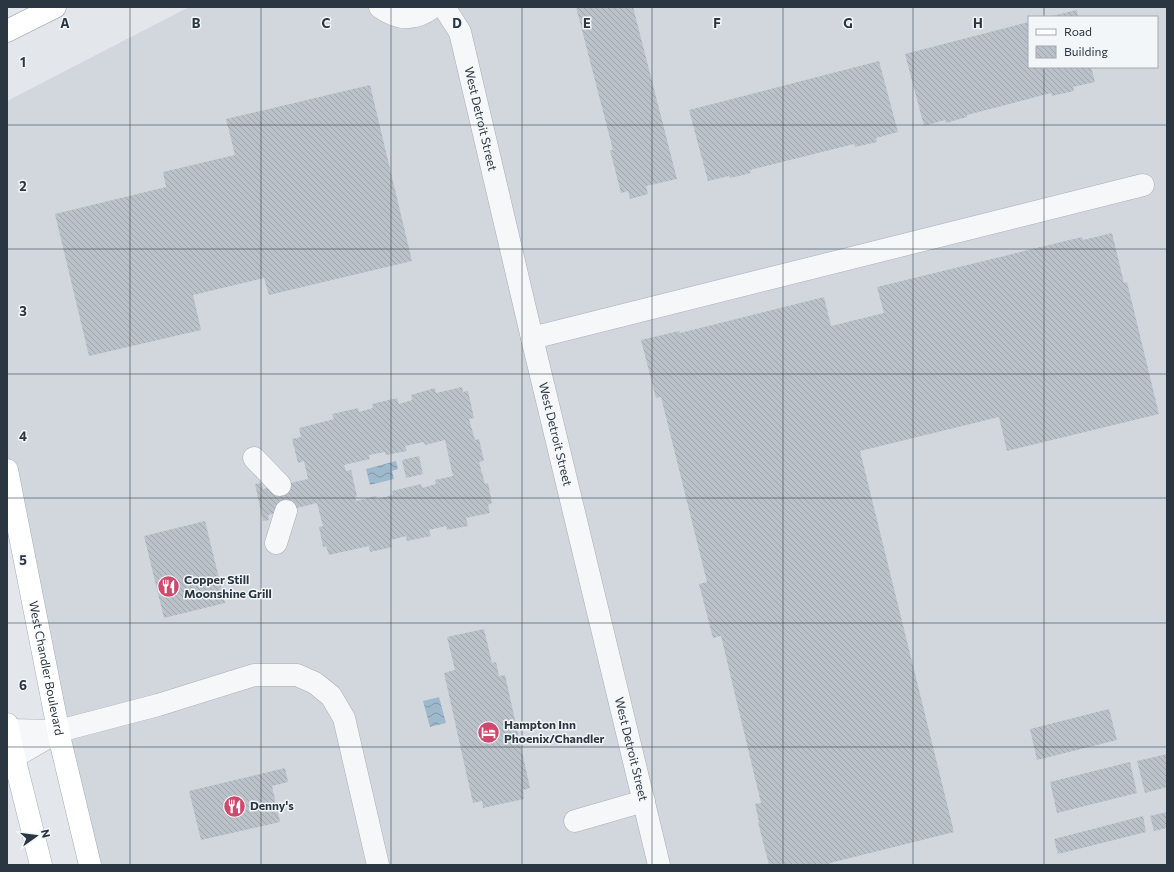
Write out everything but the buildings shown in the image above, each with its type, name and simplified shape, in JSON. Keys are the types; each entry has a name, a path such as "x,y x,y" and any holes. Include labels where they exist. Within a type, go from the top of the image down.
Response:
{"main road":[{"path":"7,31 56,7"},
{"name":"West Chandler Boulevard","path":"7,470 59,731 90,865"},
{"path":"8,728 10,758 41,865"}],"street":[{"path":"380,7 389,13 400,17 413,17 423,14 433,7"},
{"name":"West Detroit Street","path":"444,7 460,32 532,338 660,865"},
{"path":"532,338 1143,185"},
{"path":"254,458 280,485"},
{"path":"276,543 286,511"},
{"path":"10,758 59,731 158,705 254,675 297,675 315,683 331,696 344,718 378,865"},
{"path":"8,728 59,731"},
{"path":"575,821 644,801"}],"shaded area":[{"path":"189,7 1167,7 1167,865 90,865 7,470 7,101"}],"water":[{"path":"396,461 398,469 392,471 394,479 370,485 366,469"},
{"path":"439,697 446,723 430,727 423,701"}],"place":[{"name":"Copper Still Moonshine Grill","path":"169,587"},
{"name":"Hampton Inn Phoenix/Chandler","path":"488,732"},
{"name":"Denny's","path":"235,806"}]}
